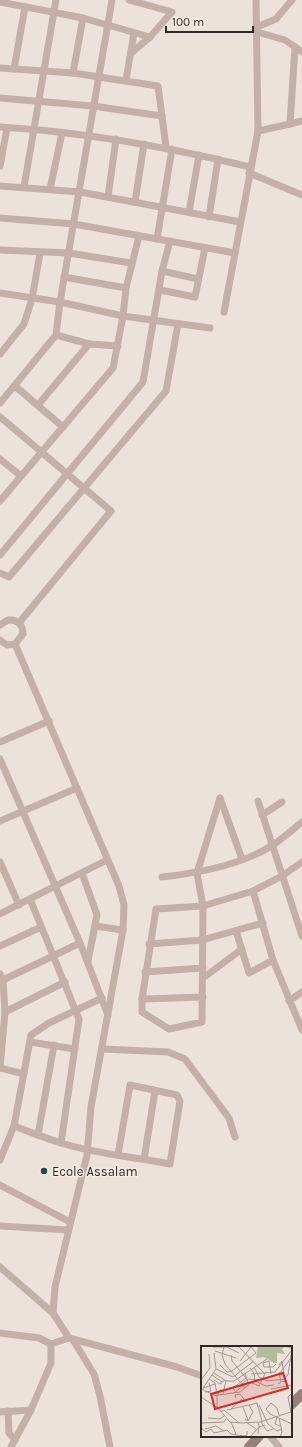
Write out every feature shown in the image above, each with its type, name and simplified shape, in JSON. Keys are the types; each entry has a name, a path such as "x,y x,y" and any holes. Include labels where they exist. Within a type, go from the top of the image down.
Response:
{"street":[{"path":"24,187 52,12 56,0"},
{"path":"0,403 56,335 64,277 80,192 98,76 112,0"},
{"path":"129,0 172,12 150,36 131,53"},
{"path":"224,312 258,131 256,0"},
{"path":"257,29 276,19 292,0"},
{"path":"0,2 83,18 134,33 150,36"},
{"path":"14,69 26,6"},
{"path":"73,73 83,18"},
{"path":"257,29 285,40 302,52"},
{"path":"126,80 134,33"},
{"path":"290,124 295,47"},
{"path":"0,68 73,73 158,86 162,116 169,148 157,239"},
{"path":"0,98 38,100 93,106 162,116"},
{"path":"258,131 302,122"},
{"path":"0,166 4,128 34,129 116,139 169,148 218,159 250,170 302,195"},
{"path":"50,189 62,133"},
{"path":"108,197 116,139"},
{"path":"135,202 144,144"},
{"path":"189,212 199,155"},
{"path":"209,217 218,159"},
{"path":"0,186 80,192 240,222"},
{"path":"0,218 74,224 235,253"},
{"path":"0,501 113,368 123,316 126,288 131,263 139,236"},
{"path":"0,555 143,382 162,272 170,241"},
{"path":"160,290 195,298 205,248"},
{"path":"0,250 40,253 69,253 131,263"},
{"path":"0,354 24,324 32,299 40,253"},
{"path":"162,272 198,279"},
{"path":"64,277 126,288"},
{"path":"0,293 60,302 123,316 154,319 210,328"},
{"path":"0,573 9,577 166,391 178,324"},
{"path":"56,335 89,344 118,346"},
{"path":"38,405 89,344"},
{"path":"15,386 63,427"},
{"path":"0,417 41,453 112,511 19,623"},
{"path":"0,459 21,476"},
{"path":"0,625 8,620 19,623 23,630 23,634 15,644 7,645 0,640"},
{"path":"15,644 107,860 120,886 124,905 123,930 89,1123 87,1149 79,1193 70,1222 55,1287 53,1313"},
{"path":"0,742 49,721"},
{"path":"0,759 22,813 80,943 108,1016"},
{"path":"0,822 77,788"},
{"path":"242,858 220,798 197,873 203,906 202,1022 169,1029 142,1012 145,972 156,909 203,906 253,891 282,876 302,862"},
{"path":"258,801 302,936"},
{"path":"262,815 282,802"},
{"path":"162,877 197,873 242,858 272,845 302,822"},
{"path":"0,914 107,860"},
{"path":"0,862 19,905"},
{"path":"82,873 97,915 87,962"},
{"path":"253,891 273,960 302,1030"},
{"path":"30,899 80,1019 61,1143"},
{"path":"149,944 203,940 263,922"},
{"path":"95,926 123,930"},
{"path":"0,946 41,927"},
{"path":"236,931 249,973 273,960"},
{"path":"24,1074 0,1068 5,1012 1,977 54,956 80,943"},
{"path":"203,978 242,949"},
{"path":"145,972 203,968"},
{"path":"5,1012 65,982"},
{"path":"289,1001 302,992"},
{"path":"142,999 203,997"},
{"path":"0,1160 14,1126 31,1035 49,1023 102,998"},
{"path":"30,1042 75,1049"},
{"path":"38,1135 54,1045"},
{"path":"102,1049 168,1052 185,1059 230,1118 235,1137"},
{"path":"14,1126 61,1143 118,1155 170,1164 180,1101 177,1095 130,1085 118,1155"},
{"path":"144,1159 155,1091"},
{"path":"0,1185 70,1222"},
{"path":"0,1226 68,1230"},
{"path":"0,1267 53,1313 94,1374 110,1447"},
{"path":"0,1333 39,1338 50,1344 71,1339 177,1367 201,1376"},
{"path":"11,1447 31,1410 51,1363 50,1344"},
{"path":"0,1412 31,1410"},
{"path":"8,1411 9,1433 16,1440"},
{"path":"249,1447 258,1437"},
{"path":"271,1437 279,1447"}],"place":[{"name":"Ecole Assalam","path":"44,1171"}]}
